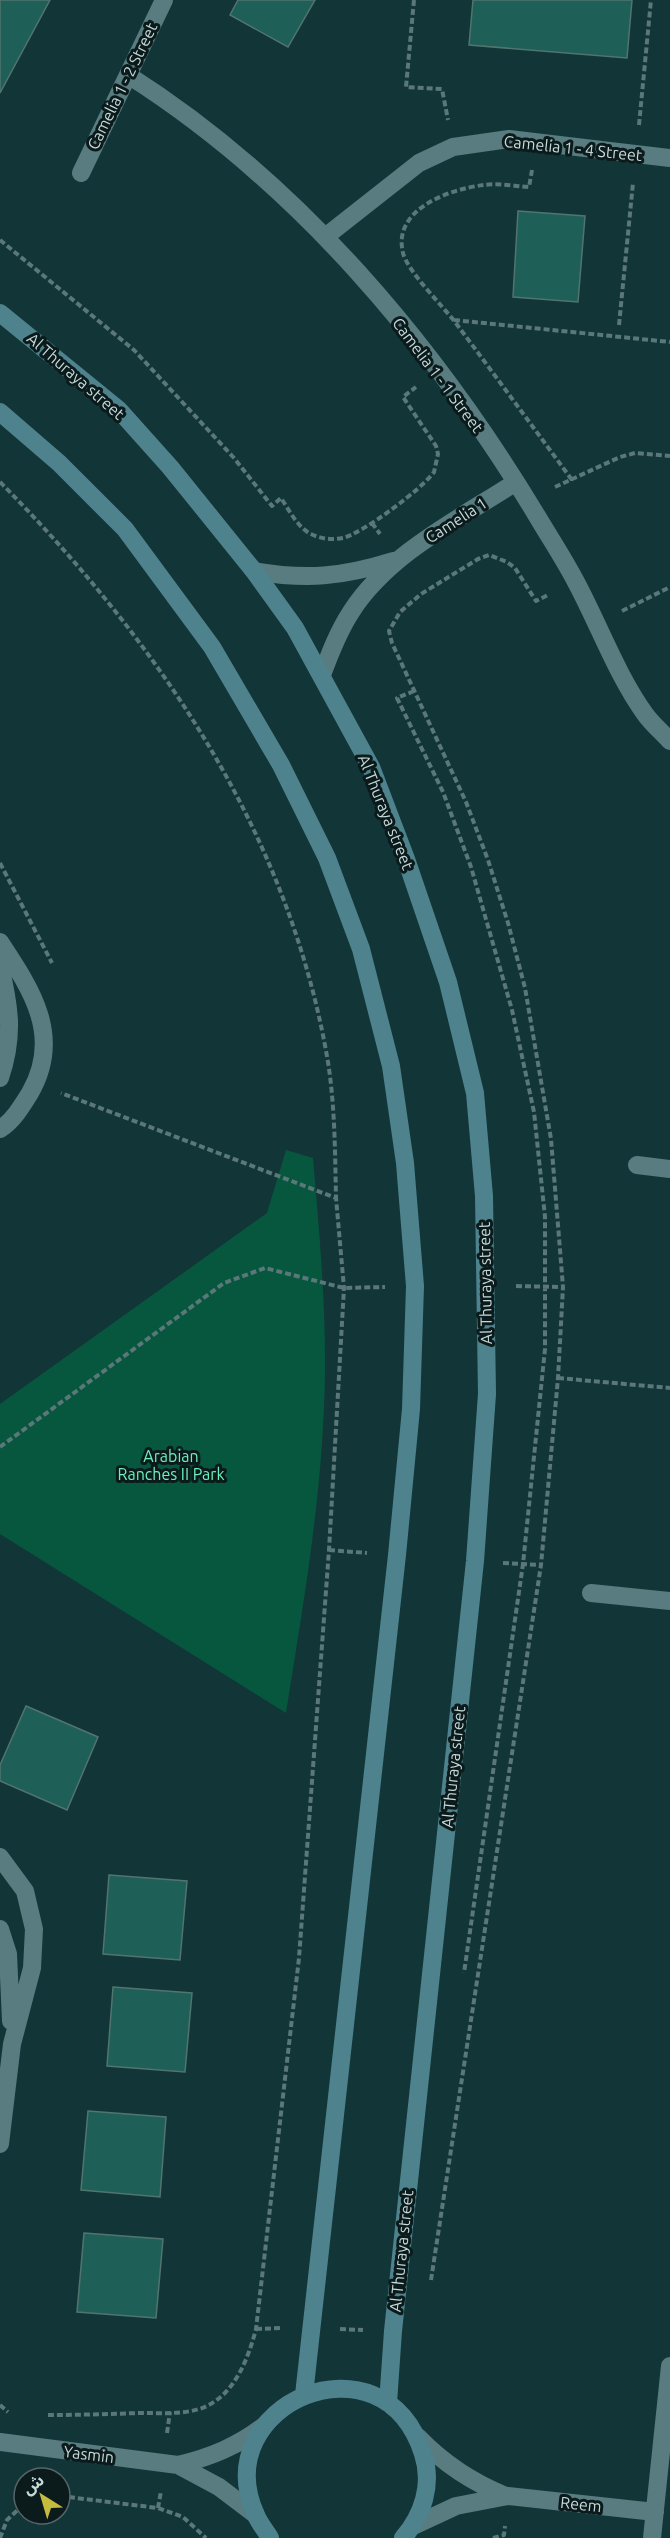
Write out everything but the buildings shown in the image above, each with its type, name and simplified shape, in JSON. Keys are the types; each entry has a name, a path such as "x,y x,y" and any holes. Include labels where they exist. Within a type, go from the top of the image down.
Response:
{"street":[{"name":"Camelia 1 - 2 Street","path":"81,173 164,0"},
{"name":"Camelia 1 - 1 Street","path":"128,75 201,125 243,160 325,237 383,302 452,389 516,482 575,580 616,662 646,714 670,741"},
{"name":"Camelia 1 - 4 Street","path":"325,237 419,163 453,147 509,139 670,158"},
{"name":"Al Thuraya street","path":"0,313 119,410 170,467 254,571 296,628 371,767 406,859 448,982 475,1093 484,1196 487,1394 475,1561 395,2307 388,2403"},
{"path":"0,412 59,463 125,529 212,647 281,765 327,858 361,949 391,1066 405,1163 415,1286 411,1409 397,1555 304,2395"},
{"name":"Camelia 1","path":"322,675 334,642 351,611 397,559 516,482"},
{"name":"Camelia 1","path":"254,571 290,577 326,577 362,571 397,559"},
{"path":"0,942 33,993 41,1016 44,1040 41,1063 34,1086 22,1107 0,1129"},
{"path":"0,966 8,998 11,1025 8,1054 0,1078"},
{"path":"637,1165 670,1169"},
{"path":"591,1593 670,1601"},
{"path":"0,1857 25,1892 34,1929 32,1968 12,2044 0,2144"},
{"path":"0,1929 8,1954 12,2044"},
{"path":"652,2538 670,2366"},
{"path":"270,2538 256,2516 249,2493 248,2469 253,2446 265,2425 282,2407 304,2395 333,2388 362,2391 388,2403 405,2418 418,2437 427,2467 425,2497 408,2532"},
{"name":"Yasmin","path":"178,2465 226,2450 246,2440 265,2425"},
{"name":"Reem","path":"418,2437 435,2456 458,2473 481,2486 508,2496 655,2512"},
{"name":"Yasmin","path":"0,2442 178,2465 219,2487 256,2516"},
{"name":"Reem","path":"408,2532 456,2506 508,2496"}],"path":[{"path":"414,0 405,87 442,89 453,147"},
{"path":"537,142 529,187 485,185 458,190 426,204 414,212 406,224 402,238 403,253 410,267 454,320 572,480"},
{"path":"0,240 134,350 234,458 272,506 281,498 302,527 318,537 330,540 356,532 430,478 438,463 436,446 403,398 420,383 436,403 452,389"},
{"path":"454,320 670,342"},
{"path":"527,500 620,457 635,453 670,456"},
{"path":"0,482 74,559 156,663 196,725 260,842 283,895 302,949 328,1063 335,1122 336,1198 344,1288 329,1550 299,1958 256,2329 252,2345 239,2375 228,2390 217,2399 192,2411 44,2415"},
{"path":"22,1107 44,1119 61,1092 336,1198"},
{"path":"0,1446 224,1282 265,1268 344,1288 415,1286"},
{"path":"486,1286 563,1287"},
{"path":"558,1378 670,1389"},
{"path":"329,1550 397,1555"},
{"path":"475,1561 541,1565"},
{"path":"0,2405 15,2414"},
{"path":"72,2497 158,2508 183,2517 206,2538"},
{"path":"0,2538 7,2520 12,2515"}],"green space":[{"name":"Arabian Ranches II Park","path":"286,1150 313,1158 323,1282 325,1376 319,1484 286,1713 0,1534 0,1404 267,1213"}]}
